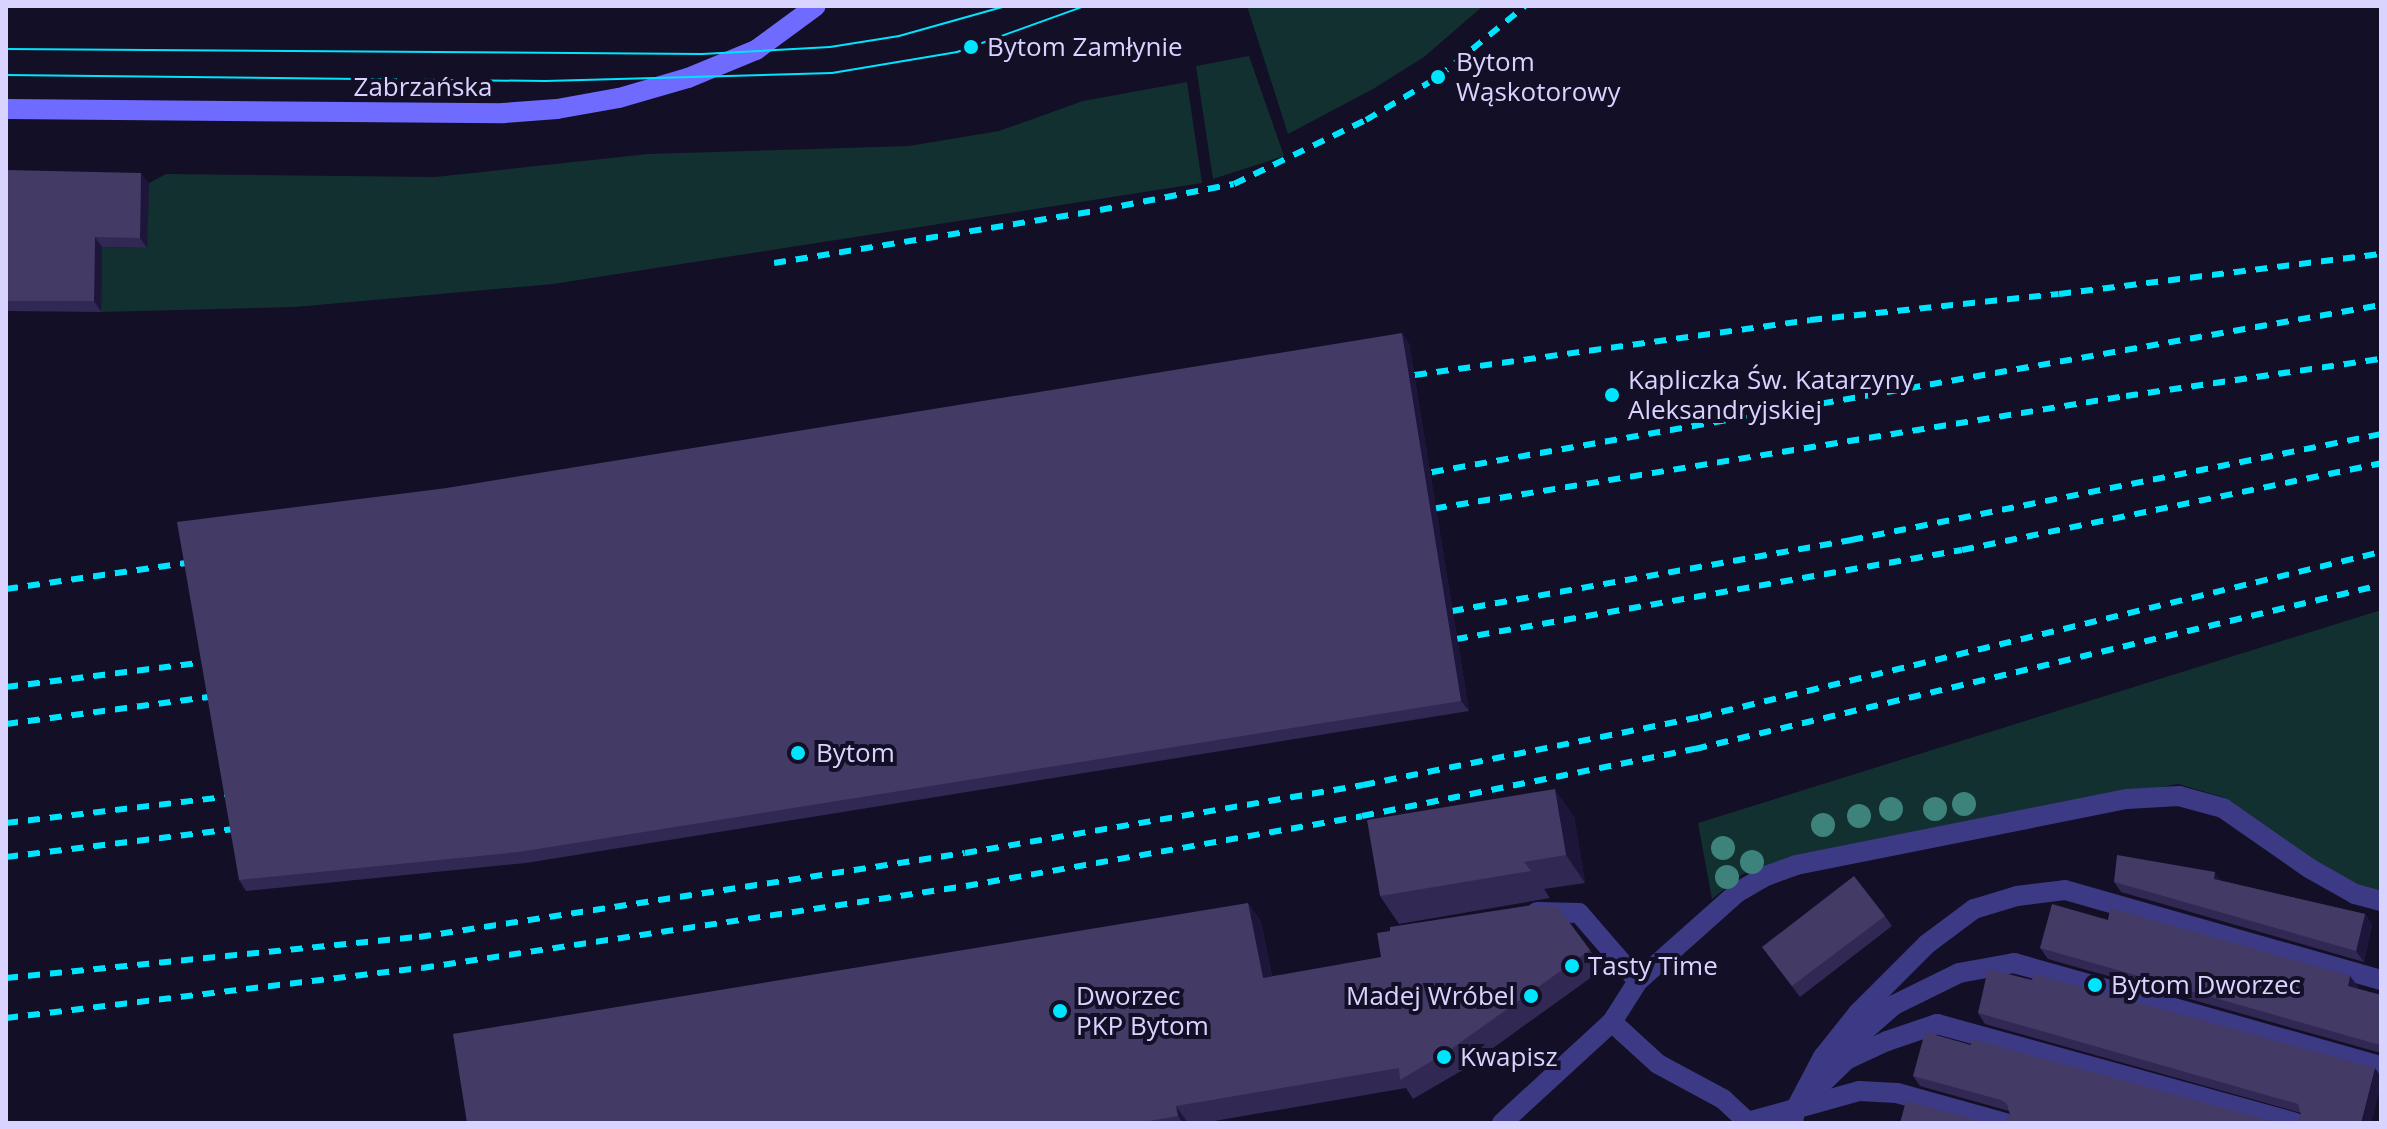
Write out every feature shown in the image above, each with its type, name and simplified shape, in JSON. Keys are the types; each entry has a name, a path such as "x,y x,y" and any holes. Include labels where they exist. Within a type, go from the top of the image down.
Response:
{"main road":[{"name":"Zabrzańska","path":"6,109 503,113 557,109 619,98 688,78 756,50 816,6"}],"lane":[{"path":"1502,1123 1612,1022 1638,981 1738,892 1766,876 1796,865 2127,799 2179,796 2223,808 2309,868 2355,894 2381,901"},
{"path":"1794,1116 1823,1057 1849,1024 1927,944 1974,909 2017,896 2065,890 2381,980"},
{"path":"1515,916 1545,911 1579,913 1638,981"},
{"path":"1794,1116 1845,1046 1894,1005 1959,973 2014,963 2381,1066"},
{"path":"1612,1022 1658,1064 1723,1099 1746,1122 1794,1116 1859,1091 1885,1092 2005,1123"},
{"path":"1794,1116 1846,1060 1887,1041 1937,1024 2296,1123"}],"green space":[{"path":"1247,6 1483,6 1424,57 1373,89 1288,134"},
{"path":"1249,56 1284,156 1213,179 1196,66"},
{"path":"1187,82 1202,183 553,284 295,307 101,312 102,247 147,248 149,183 166,174 435,177 648,154 909,146 999,131 1083,101"},
{"path":"2381,610 2381,893 2347,884 2226,798 2178,784 1791,857 1743,874 1712,899 1698,823"}],"building":[{"path":"6,170 141,173 140,238 95,237 94,301 6,301"},
{"path":"1402,333 1461,701 519,852 239,880 177,522 447,488"},
{"path":"1555,789 1566,855 1524,862 1531,871 1380,896 1367,820"},
{"path":"2117,855 2215,872 2214,879 2365,914 2356,951 2114,882"},
{"path":"1854,876 1885,916 1792,986 1762,947"},
{"name":"Dworzec PKP Bytom","path":"1248,903 1263,978 1381,957 1377,933 1390,931 1390,927 1532,905 1558,907 1590,950 1447,1052 1400,1080 1399,1068 1176,1106 1178,1116 1138,1123 467,1123 453,1034"},
{"path":"2052,904 2108,920 2110,908 2350,976 2348,986 2381,995 2380,1045 2040,948"},
{"path":"1988,969 2032,980 2034,974 2375,1068 2361,1123 2292,1123 2298,1121 2301,1115 2298,1104 1978,1013"},
{"path":"1925,1032 1971,1045 1972,1039 2278,1123 2003,1123 2010,1115 2007,1104 2001,1100 1913,1076"},
{"path":"1906,1101 1987,1123 1900,1123"}],"tram line":[{"path":"6,49 702,54 830,47 899,36 1006,6"},
{"path":"6,75 545,81 832,73 957,52 1085,6"}],"railway":[{"path":"774,263 1100,210 1234,184 1366,120 1438,77 1525,6"},
{"path":"1393,378 1810,320 2059,294 2381,254"},
{"path":"1410,476 2381,305"},
{"path":"1413,512 2126,396 2381,359"},
{"path":"1430,615 1851,540 2381,434"},
{"path":"1434,643 1962,550 2381,463"},
{"path":"6,978 419,937 965,853 1363,785 1700,717 2381,552"},
{"path":"6,589 207,560"},
{"path":"6,1018 422,968 966,886 1362,816 1695,749 2381,585"},
{"path":"6,687 224,660"},
{"path":"6,724 231,694"},
{"path":"6,823 248,794"},
{"path":"6,857 252,827"}],"place":[{"name":"Bytom Zamłynie","path":"971,47"},
{"name":"Bytom Wąskotorowy","path":"1438,77"},
{"name":"Kapliczka Św. Katarzyny Aleksandryjskiej","path":"1612,395"},
{"name":"Bytom","path":"798,753"},
{"name":"Tasty Time","path":"1572,966"},
{"name":"Bytom Dworzec","path":"2095,985"},
{"name":"Madej Wróbel","path":"1531,996"},
{"name":"Dworzec PKP Bytom","path":"1060,1011"},
{"name":"Kwapisz","path":"1444,1057"}]}
